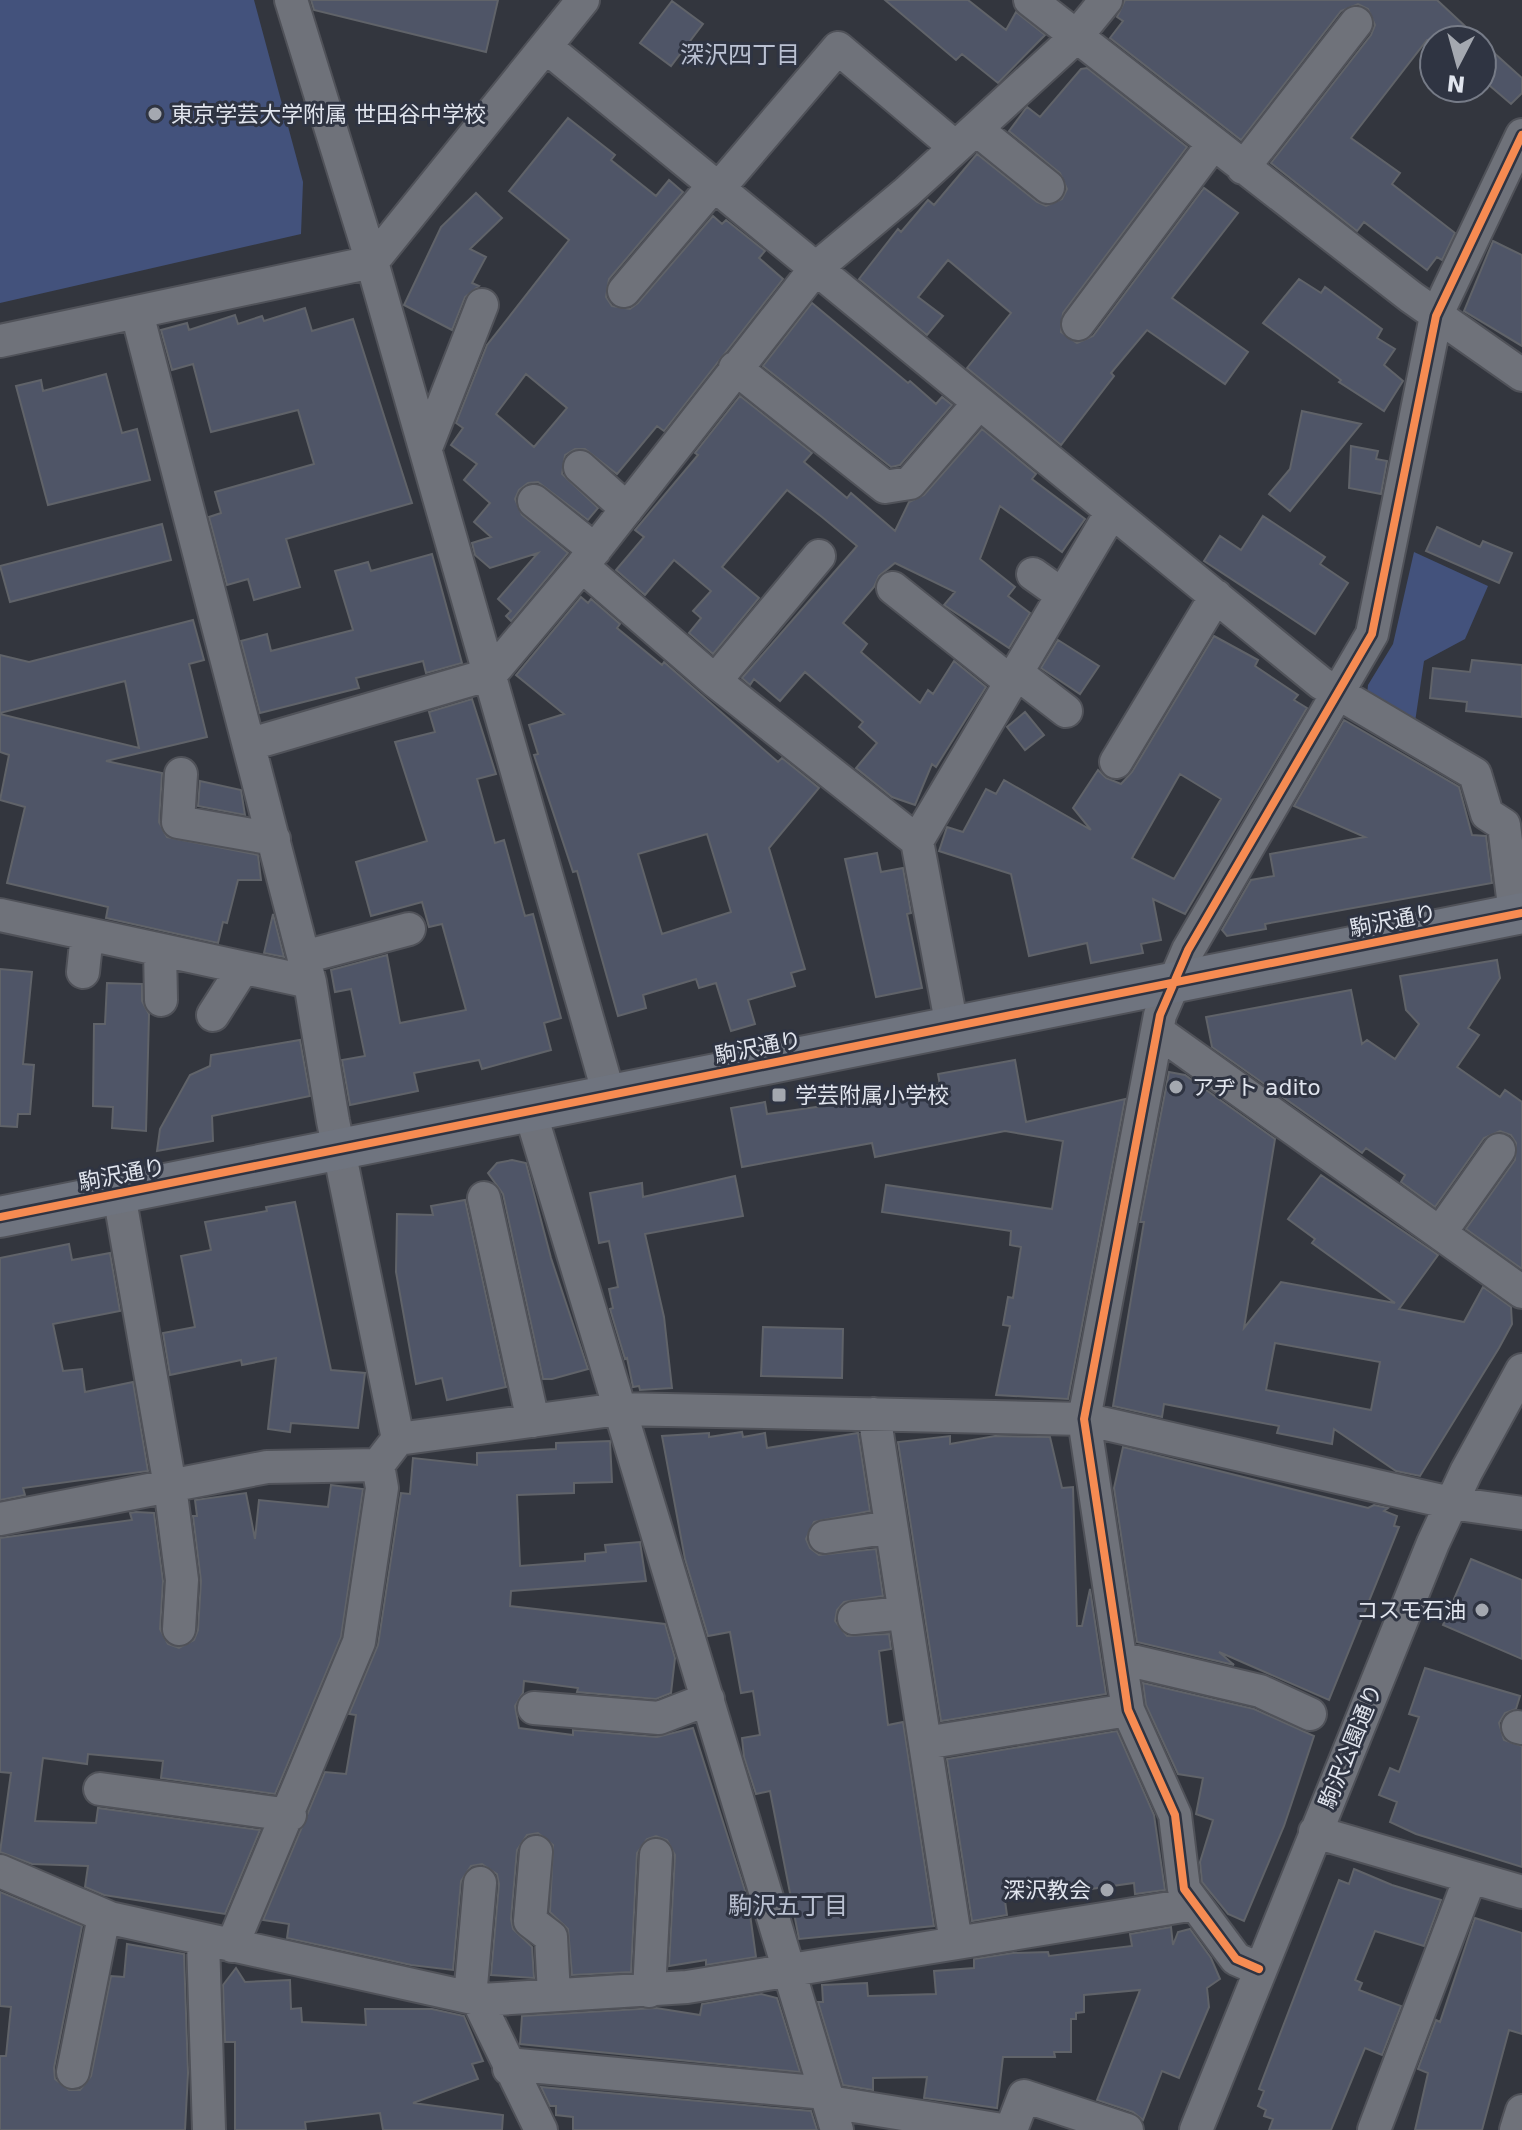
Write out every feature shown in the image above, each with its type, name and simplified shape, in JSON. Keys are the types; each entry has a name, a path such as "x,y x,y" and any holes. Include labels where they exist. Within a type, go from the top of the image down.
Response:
{"main road":[{"name":"駒沢通り","path":"0,1217 1518,914"}],"street":[{"path":"291,0 372,262 609,1095"},
{"path":"0,341 372,262 583,0"},
{"path":"1030,0 1436,316 1522,375"},
{"path":"251,744 491,674 588,558 815,269 1075,38 1106,0"},
{"path":"1243,168 1347,56 1356,23"},
{"path":"546,47 1111,513 1337,693 1475,774 1487,814 1504,825 1518,914"},
{"path":"624,291 838,48 966,138 1048,187"},
{"path":"1259,1969 1236,1959 1184,1889 1175,1815 1128,1710 1084,1419 1157,1031 1188,950 1372,634 1436,316 1522,135"},
{"path":"1078,324 1213,144"},
{"path":"426,448 482,305"},
{"path":"137,313 307,970 339,1149 398,1439"},
{"path":"735,368 885,487 910,483 979,403"},
{"path":"580,467 627,509"},
{"path":"534,501 715,681 917,841 952,1027"},
{"path":"917,841 1111,513"},
{"path":"715,681 819,556"},
{"path":"1033,574 1061,594"},
{"path":"893,588 1015,679 1066,711"},
{"path":"1116,762 1216,596"},
{"path":"181,774 178,822 274,839"},
{"path":"0,915 243,968 307,970 409,929"},
{"path":"83,972 87,934"},
{"path":"160,950 161,1000"},
{"path":"213,1015 243,968"},
{"path":"1157,1031 1522,1292"},
{"path":"530,1111 787,1971 831,2108"},
{"path":"1440,1233 1499,1150"},
{"path":"119,1194 170,1486 182,1580 179,1629"},
{"path":"484,1198 533,1421"},
{"name":"駒沢公園通り","path":"1196,2130 1451,1503 1522,1370"},
{"path":"209,2130 218,1943 290,1815 359,1642 382,1488 378,1465 398,1439 619,1409 1084,1419 1451,1503 1522,1513"},
{"path":"874,1414 956,1943"},
{"path":"0,1519 267,1467 378,1465"},
{"path":"825,1537 891,1527"},
{"path":"854,1618 904,1613"},
{"path":"1120,1658 1260,1691 1310,1714"},
{"path":"534,1708 659,1718 708,1699"},
{"path":"925,1743 1128,1710"},
{"path":"100,1789 290,1815"},
{"path":"1315,1832 1522,1892"},
{"path":"536,1852 530,1921 551,1937 554,1995"},
{"path":"649,1991 656,1855"},
{"path":"0,1871 104,1916 481,2000 649,1991 1195,1904"},
{"path":"1374,2130 1470,1878"},
{"path":"480,1883 471,1986 481,2000 509,2069 541,2130"},
{"path":"73,2072 104,1916"},
{"path":"509,2069 518,2065 1002,2130"},
{"path":"1011,2130 1024,2096 1127,2130"},
{"path":"1516,2130 1522,2111"}],"shaded area":[{"name":"東京学芸大学附属 世田谷中学校","path":"0,0 254,0 303,182 301,234 0,303"},
{"path":"1414,552 1488,586 1465,639 1424,661 1415,722 1367,695 1368,685 1393,644"}],"building":[{"path":"311,0 498,0 486,52 314,10"},
{"path":"885,0 968,0 1006,30 1016,12 1045,35 998,83 962,54 956,60"},
{"path":"1125,0 1437,0 1463,24 1418,24 1418,52 1351,138 1400,173 1392,184 1455,233 1442,260 1437,257 1427,270 1364,222 1357,231 1271,163 1371,35 1375,25 1368,9 1358,4 1341,11 1241,140 1110,38 1123,21 1117,17"},
{"path":"672,1 703,24 671,66 640,43"},
{"path":"1498,56 1522,78 1522,93 1511,104 1498,93"},
{"path":"1087,68 1187,147 1063,313 1061,332 1077,343 1093,336 1204,188 1238,213 1172,298 1248,352 1225,384 1147,330 1111,373 1114,376 1061,445 967,368 1011,313 948,260 918,297 943,316 927,335 859,279 898,229 901,232 928,200 934,205 977,154 1037,202 1046,206 1062,199 1067,189 1060,173 1009,131 1027,107 1040,117 1081,69"},
{"path":"568,118 615,155 611,160 656,196 669,180 683,192 609,279 606,297 612,306 630,309 638,303 713,216 722,224 726,220 765,251 759,258 783,279 664,431 657,426 617,474 585,449 575,449 565,455 562,474 598,508 588,520 538,482 528,483 519,490 515,499 522,515 568,553 511,621 506,616 511,611 498,599 538,553 490,568 475,555 472,543 491,537 474,522 490,503 464,480 477,464 451,445 463,428 456,423 487,345 569,240 509,191","holes":["526,374 567,408 534,447 496,414"]},
{"path":"476,193 502,218 470,249 486,257 472,283 479,286 465,297 452,330 404,305 441,227"},
{"path":"1493,241 1522,255 1522,346 1464,311"},
{"path":"1299,279 1321,293 1325,287 1382,329 1377,338 1395,349 1384,365 1403,381 1384,411 1339,382 1341,380 1263,323"},
{"path":"812,303 936,404 942,397 952,405 900,465 891,467 763,366"},
{"path":"305,308 312,331 353,319 412,503 286,539 300,587 254,600 248,579 227,585 209,517 221,513 215,492 314,464 298,410 211,432 193,364 172,370 161,330 187,323 189,330 235,315 238,324 262,316 264,321"},
{"path":"106,374 122,433 137,429 150,480 48,505 16,386 41,380 43,391"},
{"path":"740,396 812,453 804,462 847,498 851,493 895,531 909,502 924,495 982,429 1036,474 1032,479 1085,519 1062,552 1000,506 980,559 1015,587 1008,596 1030,613 1009,648 944,605 955,592 895,563 879,576 874,587 843,623 867,644 861,652 920,703 928,690 933,694 954,661 986,687 936,767 932,764 915,805 892,797 856,768 877,743 859,727 863,722 805,672 780,701 754,679 750,685 742,678 857,546 822,517 787,490 722,567 759,598 713,654 689,633 701,618 693,611 711,591 674,560 645,595 616,570 644,537 635,530 698,455 695,453"},
{"path":"1302,411 1361,424 1290,511 1269,494 1290,469"},
{"path":"1351,446 1378,451 1376,459 1387,461 1381,494 1349,488"},
{"path":"1263,516 1325,557 1320,564 1348,583 1315,634 1204,561 1220,536 1241,550"},
{"path":"162,524 171,560 10,602 0,566"},
{"path":"1437,527 1480,547 1483,541 1512,553 1499,583 1426,551"},
{"path":"432,554 462,663 426,673 423,661 356,678 359,688 260,713 241,641 267,634 271,651 353,630 335,571 368,562 371,571"},
{"path":"581,597 588,603 591,599 620,624 617,628 662,665 664,662 778,762 782,758 819,788 769,848 805,969 791,973 795,986 748,1000 755,1024 731,1031 716,983 699,988 696,979 643,995 646,1008 618,1016 577,871 573,872 534,755 538,754 529,725 564,714 516,675","holes":["707,834 731,912 662,934 638,854"]},
{"path":"193,620 204,660 189,664 207,737 106,761 162,773 159,822 167,837 258,855 261,880 238,880 227,923 223,922 218,943 106,918 108,907 7,883 25,807 0,800 9,755 0,752 0,714 139,748 125,681 0,713 0,655 29,662"},
{"path":"1214,636 1258,660 1255,666 1298,695 1294,700 1307,708 1185,914 1153,899 1161,940 1141,944 1143,953 1091,963 1087,943 1029,956 1011,874 939,851 947,827 963,832 986,789 996,794 1004,780 1091,830 1073,808 1098,770 1106,778 1121,784 1132,772","holes":["1180,774 1221,799 1174,879 1132,858"]},
{"path":"1058,640 1099,666 1080,694 1041,668"},
{"path":"1472,660 1522,665 1522,717 1466,711 1467,702 1430,698 1433,668 1470,672"},
{"path":"472,699 496,774 477,779 495,843 504,840 525,916 533,914 561,1018 544,1023 551,1050 482,1069 479,1060 414,1073 418,1091 350,1105 342,1060 365,1056 351,989 335,992 331,970 387,955 400,1023 466,1010 442,924 429,927 422,902 371,916 356,862 427,841 395,742 435,732 429,712"},
{"path":"1025,712 1044,735 1025,750 1007,727"},
{"path":"1344,720 1459,787 1472,835 1486,836 1492,883 1265,924 1266,929 1227,936 1222,930 1251,880 1274,876 1270,854 1365,837 1294,806"},
{"path":"200,781 241,790 245,815 198,806"},
{"path":"877,853 881,872 903,868 911,913 907,914 922,988 876,997 845,859"},
{"path":"273,914 284,957 264,953"},
{"path":"1497,960 1500,978 1468,1028 1479,1035 1457,1067 1500,1097 1505,1090 1522,1102 1522,1269 1466,1229 1515,1160 1516,1143 1511,1135 1500,1131 1484,1138 1435,1207 1401,1182 1405,1175 1366,1148 1362,1153 1212,1047 1206,1017 1351,990 1362,1044 1367,1040 1395,1059 1419,1024 1406,1010 1400,976"},
{"path":"0,969 32,972 23,1064 34,1065 30,1114 18,1114 17,1127 0,1126"},
{"path":"107,983 142,984 142,1001 149,1014 146,1131 112,1128 113,1107 93,1106 94,1024 105,1024"},
{"path":"300,1040 310,1096 212,1116 213,1141 157,1151 160,1129 190,1075 210,1066 211,1055"},
{"path":"1015,1060 1026,1122 1125,1099 1068,1399 996,1395 1010,1326 1003,1325 1008,1297 1013,1298 1021,1247 1010,1245 1011,1231 882,1212 886,1185 1052,1209 1063,1141 1005,1131 875,1157 872,1143 742,1167 731,1108 765,1102 767,1114 823,1106 940,1085 938,1074"},
{"path":"1169,1072 1185,1075 1275,1139 1244,1328 1281,1282 1395,1303 1312,1243 1315,1239 1288,1219 1321,1175 1438,1255 1399,1309 1464,1322 1483,1287 1511,1307 1512,1324 1420,1476 1396,1471 1334,1429 1332,1444 1277,1433 1279,1426 1164,1404 1162,1417 1113,1406 1144,1222 1140,1222","holes":["1275,1343 1380,1362 1371,1410 1266,1390"]},
{"path":"512,1160 526,1163 551,1258 588,1369 552,1379 543,1379 503,1194 488,1173 497,1163"},
{"path":"735,1176 743,1216 645,1234 664,1317 672,1388 640,1390 639,1386 633,1387 627,1358 610,1309 613,1308 609,1289 618,1287 609,1241 599,1243 590,1193 642,1183 643,1197"},
{"path":"465,1200 506,1387 447,1400 442,1378 416,1384 396,1272 397,1214 433,1215 431,1206"},
{"path":"295,1202 331,1370 365,1373 358,1428 291,1423 290,1432 268,1429 276,1358 242,1365 241,1360 170,1375 163,1333 195,1327 181,1256 211,1250 205,1222 267,1211 266,1207"},
{"path":"69,1244 72,1260 110,1253 120,1311 53,1324 63,1371 82,1369 85,1392 133,1382 148,1471 23,1488 25,1495 0,1500 0,1258"},
{"path":"763,1327 843,1329 842,1378 761,1376"},
{"path":"742,1432 743,1437 765,1433 767,1448 858,1433 870,1511 814,1522 806,1539 810,1548 819,1555 876,1549 883,1596 844,1602 837,1610 835,1621 847,1636 889,1634 891,1649 879,1651 888,1725 903,1722 934,1926 799,1939 770,1791 756,1794 744,1757 742,1738 760,1735 753,1691 741,1693 730,1632 708,1636 685,1559 662,1436 709,1433 709,1437"},
{"path":"950,1436 950,1444 995,1436 1050,1437 1062,1488 1073,1487 1077,1626 1082,1626 1090,1589 1106,1694 941,1721 898,1442"},
{"path":"610,1441 612,1482 574,1483 574,1493 517,1495 520,1566 585,1561 585,1554 606,1552 605,1545 640,1542 646,1581 511,1591 510,1606 665,1624 675,1658 671,1693 656,1699 577,1692 578,1688 524,1681 523,1693 515,1706 519,1728 573,1735 573,1730 657,1737 693,1728 748,1900 756,1957 706,1965 706,1960 669,1966 675,1855 667,1840 656,1836 647,1839 637,1853 631,1972 572,1975 568,1929 550,1912 553,1845 538,1833 527,1835 517,1850 511,1919 513,1929 532,1947 534,1978 491,1975 499,1884 497,1874 482,1864 471,1866 461,1881 453,1970 411,1965 287,1938 289,1924 263,1920 325,1772 346,1774 356,1715 349,1714 378,1645 401,1493 410,1494 413,1458 477,1465 477,1453 556,1449 556,1443"},
{"path":"1123,1447 1368,1508 1374,1505 1388,1508 1384,1511 1397,1516 1394,1526 1399,1527 1329,1700 1219,1652 1234,1665 1137,1642 1114,1488"},
{"path":"331,1485 363,1489 341,1637 275,1794 161,1778 163,1761 88,1754 87,1764 43,1758 35,1821 96,1823 98,1808 260,1830 225,1914 104,1895 85,1887 88,1866 32,1864 0,1852 11,1773 0,1772 0,1538 132,1520 130,1513 136,1512 154,1513 163,1581 160,1629 168,1644 179,1648 194,1640 198,1630 201,1581 193,1516 197,1516 195,1500 246,1493 255,1539 259,1500 328,1507"},
{"path":"1471,1559 1522,1580 1522,1659 1443,1625"},
{"path":"1425,1668 1520,1696 1516,1709 1505,1713 1499,1723 1504,1740 1522,1746 1522,1867 1416,1834 1390,1822 1397,1802 1379,1795 1390,1768 1399,1772 1419,1717 1409,1714"},
{"path":"1143,1683 1254,1709 1314,1736 1284,1826 1244,1921 1228,1914 1202,1882 1200,1862 1213,1820 1196,1814 1203,1778 1178,1774 1146,1705"},
{"path":"1117,1731 1154,1815 1165,1890 1135,1894 1134,1883 1005,1901 1007,1915 972,1921 947,1759"},
{"path":"1354,1869 1441,1900 1424,1946 1375,1931 1355,1980 1362,1983 1359,1990 1401,2006 1382,2055 1365,2048 1331,2130 1269,2130 1273,2119 1264,2116 1266,2110 1258,2106 1264,2091 1259,2089 1339,1880 1349,1884"},
{"path":"0,1892 82,1926 54,2068 55,2079 69,2090 80,2090 91,2076 111,1976 124,1977 127,1944 184,1954 188,2073 185,2130 0,2130 0,2056 6,2056 11,2007 0,2006"},
{"path":"1475,1918 1522,1933 1522,2034 1509,2030 1482,2130 1415,2130 1428,2073 1418,2069 1436,2020 1440,2022"},
{"path":"1171,1927 1173,1945 1178,1932 1190,1929 1211,1958 1220,1979 1207,1988 1209,2007 1179,2078 1162,2071 1143,2120 1133,2112 1097,2100 1140,1990 1084,1995 1084,2012 1076,2013 1076,2019 1071,2019 1071,2052 1054,2052 1055,2057 1003,2057 997,2108 924,2098 927,2077 873,2078 873,2090 843,2085 818,2002 823,2002 822,1985 867,1983 868,1996 936,1994 934,1971 974,1968 974,1959 1013,1953 1048,1952 1049,1956 1132,1946 1130,1934"},
{"path":"236,1968 245,1982 290,1980 291,2009 301,2008 302,2022 366,2025 365,2009 432,2009 464,2016 483,2061 472,2064 478,2079 413,2103 503,2115 502,2130 383,2130 380,2113 305,2122 306,2130 235,2130 235,2042 225,2042 223,1985"},
{"path":"761,1994 777,1998 800,2072 520,2044 522,2016 656,2008 700,2015 702,2004"},
{"path":"541,2087 811,2111 817,2130 573,2130 573,2117 556,2115 556,2106 550,2106"}],"cycle path":[{"path":"1259,1969 1236,1959 1184,1889 1175,1815 1128,1710 1084,1419 1160,1015 1188,950 1372,634 1436,316 1522,135"},
{"path":"0,1217 1522,913"}],"place":[{"name":"東京学芸大学附属 世田谷中学校","path":"155,114"},
{"name":"アヂト adito","path":"1176,1087"},
{"name":"学芸附属小学校","path":"779,1095"},
{"name":"コスモ石油","path":"1482,1610"},
{"name":"深沢教会","path":"1107,1890"}],"district":[{"name":"深沢四丁目","path":"740,55"},
{"name":"駒沢五丁目","path":"788,1906"}]}
